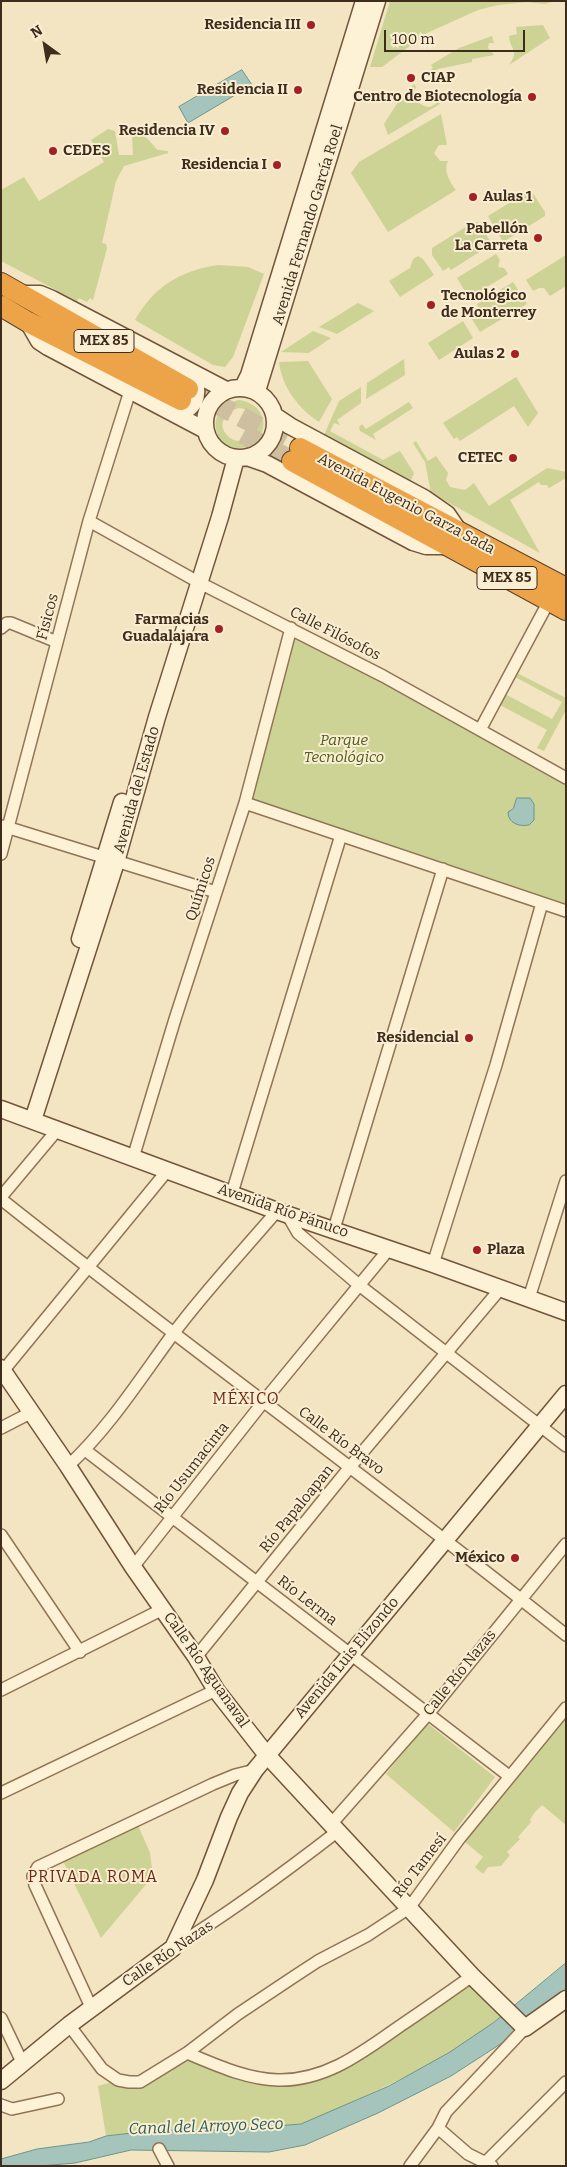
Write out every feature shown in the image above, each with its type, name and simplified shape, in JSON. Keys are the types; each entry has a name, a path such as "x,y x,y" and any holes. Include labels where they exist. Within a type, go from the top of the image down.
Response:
{"highway":[{"name":"MEX 85","path":"1,283 183,394"},
{"name":"MEX 85","path":"1,306 28,322 183,394"},
{"name":"Avenida Eugenio Garza Sada","path":"297,455 453,539 557,605"},
{"name":"Avenida Eugenio Garza Sada","path":"453,539 566,588"}],"street":[{"name":"Avenida Fernando García Roel","path":"250,389 249,374 364,1"},
{"name":"Avenida Fernando García Roel","path":"250,389 377,1"},
{"path":"28,322 39,341 130,391 183,394 250,389 271,404 275,416 297,455"},
{"path":"205,430 208,409 217,396 226,390"},
{"name":"Físicos","path":"1,854 5,826 89,521 130,391"},
{"path":"183,394 214,446 237,457 267,464 297,455 424,498 447,514 453,539"},
{"path":"237,457 260,452 270,442 275,430 275,416"},
{"name":"Avenida del Estado","path":"28,1118 157,716 196,581 212,514 237,457"},
{"name":"Calle Filósofos","path":"89,521 196,581 383,676 566,778"},
{"path":"480,730 557,605"},
{"path":"1,628 7,623 11,623 57,642"},
{"name":"Químicos","path":"133,1158 244,803 291,628"},
{"path":"244,803 566,910"},
{"path":"5,826 216,892"},
{"path":"232,1193 341,835"},
{"path":"334,1229 443,869"},
{"path":"433,1264 496,1065 542,903"},
{"name":"Avenida Río Pánuco","path":"1,1109 167,1171 566,1312"},
{"path":"1,1198 58,1129"},
{"path":"2,1370 167,1171"},
{"path":"529,1298 566,1181"},
{"name":"Calle Río Bravo","path":"1,1198 87,1267 445,1539 566,1635"},
{"path":"68,1466 85,1450 135,1387 175,1332 282,1212 298,1233 359,1285 539,1427 566,1446"},
{"name":"Río Usumacinta","path":"133,1567 264,1401 389,1249"},
{"name":"Río Papaloapan","path":"196,1657 350,1467 501,1288"},
{"name":"Calle Río Aguanaval","path":"2,1370 68,1466 133,1567 196,1657 216,1690 266,1754 472,1976 523,2027"},
{"name":"Avenida Luis Elizondo","path":"173,1948 206,1880 233,1809 266,1754 566,1394"},
{"path":"1,1428 32,1412"},
{"name":"Río Lerma","path":"85,1450 509,1776"},
{"path":"1,1536 80,1652"},
{"name":"Calle Río Nazas","path":"1,2081 91,2007 173,1948 260,1890 335,1827 566,1544"},
{"path":"1,1690 163,1609"},
{"path":"1,1793 216,1690"},
{"name":"Río Tamesí","path":"68,2025 102,2068 118,2080 140,2082 187,2053 238,2014 318,1962 409,1908 509,1776 566,1708"},
{"path":"91,2007 35,1885 33,1876 38,1867 213,1784 235,1775 255,1770"},
{"path":"187,2053 217,2066 254,2077 279,2080 311,2076 331,2070 354,2059 472,1976"},
{"path":"410,2166 438,2128 446,2112 523,2027 566,1999"},
{"path":"2,2020 22,2062"},
{"path":"438,2128 468,2154 489,2164 566,2082"},
{"path":"1,2105 12,2109 58,2099"},
{"path":"159,2148 164,2164"},
{"path":"468,2154 473,2166"}],"green space":[{"path":"390,1 555,1 545,4 527,2 498,5 478,10 427,33 382,67 370,67"},
{"path":"543,25 550,38 509,65 514,53 509,36 517,34 516,27"},
{"path":"492,36 494,43 489,43 488,48 494,55 438,69 433,74 435,81 431,80 427,73 433,68 431,65 459,48"},
{"path":"414,84 416,87 414,94 419,103 430,107 439,102 440,104 388,135 384,124 400,99"},
{"path":"441,114 447,145 439,145 434,153 440,161 448,161 446,169 456,190 388,232 351,173 359,162"},
{"path":"108,129 115,131 119,155 133,155 132,134 141,135 158,150 168,151 168,153 124,166 116,181 102,243 106,244 107,248 93,300 90,298 87,302 79,298 77,301 1,261 1,190 24,177 39,201 104,162 91,140"},
{"path":"529,191 532,192 545,212 545,216 503,242 488,216"},
{"path":"478,222 492,244 451,270 449,267 443,271 432,255 432,248 472,223"},
{"path":"496,254 500,260 498,267 504,268 508,274 469,298 457,278"},
{"path":"566,255 566,286 550,296 544,288 533,291 526,280"},
{"path":"418,256 423,259 434,275 400,297 389,281 410,268 413,259"},
{"path":"218,265 248,267 264,274 233,357 225,367 213,365 135,320 150,298 169,282 191,271"},
{"path":"513,282 527,304 480,332 472,319 478,315 479,309 477,304"},
{"path":"358,303 374,311 337,334 319,327"},
{"path":"463,321 473,338 439,360 428,343"},
{"path":"313,331 331,338 309,353 281,352"},
{"path":"404,359 405,375 366,399 367,383"},
{"path":"308,361 332,399 319,422 304,410 292,396 287,388 279,362"},
{"path":"516,377 538,413 528,427 514,406 460,441 457,437 454,439 443,423"},
{"path":"361,387 361,403 337,420 340,425 334,423 330,431 383,460 400,451 414,473 410,482 324,435 339,401"},
{"path":"239,400 245,401 259,410 262,415 263,426 261,435 246,447 235,448 226,445 216,430 216,421 220,412 227,405","holes":["239,408 250,411 255,417 256,424 253,431 241,441 233,440 223,430 225,418"]},
{"path":"409,402 413,408 373,434 376,440 360,431 359,427 362,424 366,429"},
{"path":"416,441 428,461 436,456 448,473 446,480 450,487 465,490 474,483 489,506 547,468 566,472 566,478 549,488 547,485 541,485 539,482 510,500 540,553 431,493 425,462 413,443"},
{"name":"Parque Tecnológico","path":"291,628 566,778 566,909 245,803"},
{"path":"517,673 566,698 566,710 544,751 537,748 547,730 500,705 505,694 552,719 562,702 515,677"},
{"path":"566,1717 566,1825 542,1805 534,1813 530,1820 531,1822 518,1837 520,1839 507,1852 510,1855 501,1866 488,1867 483,1874 475,1867 483,1857 465,1842"},
{"path":"427,1723 495,1777 454,1832 386,1774"},
{"path":"137,1823 150,1853 153,1876 101,1938 63,1861"},
{"path":"472,1976 507,2011 469,2040 429,2064 322,2116 304,2123 281,2126 159,2130 106,2136 98,2086 118,2080 129,2082 187,2053 279,2080 331,2070"}],"water":[{"path":"242,70 252,85 188,123 179,107"},
{"path":"517,798 530,798 534,804 534,820 529,825 518,825 508,816 508,812 513,809"},
{"path":"566,1963 566,1992 502,2043 451,2076 378,2113 305,2145 269,2152 131,2150 75,2163 40,2166 1,2166 1,2159 37,2149 89,2142 106,2136 158,2130 226,2130 301,2124 389,2086 450,2052 493,2023"}],"tunnel":[{"path":"188,389 300,448"},
{"path":"243,434 292,461"}],"place":[{"name":"Residencia III","path":"311,25"},
{"name":"CIAP","path":"411,78"},
{"name":"Residencia II","path":"298,90"},
{"name":"Centro de Biotecnología","path":"532,97"},
{"name":"Residencia IV","path":"225,131"},
{"name":"CEDES","path":"53,151"},
{"name":"Residencia I","path":"277,165"},
{"name":"Aulas 1","path":"473,197"},
{"name":"Pabellón La Carreta","path":"538,238"},
{"name":"Tecnológico de Monterrey","path":"431,305"},
{"name":"Aulas 2","path":"515,354"},
{"name":"CETEC","path":"513,458"},
{"name":"Farmacias Guadalajara","path":"219,629"},
{"name":"Residencial","path":"469,1038"},
{"name":"Plaza","path":"477,1250"},
{"name":"México","path":"515,1558"}],"district":[{"name":"MÉXICO","path":"246,1400"},
{"name":"PRIVADA ROMA","path":"93,1878"}],"water label":[{"name":"Canal del Arroyo Seco","path":"206,2127"}]}
